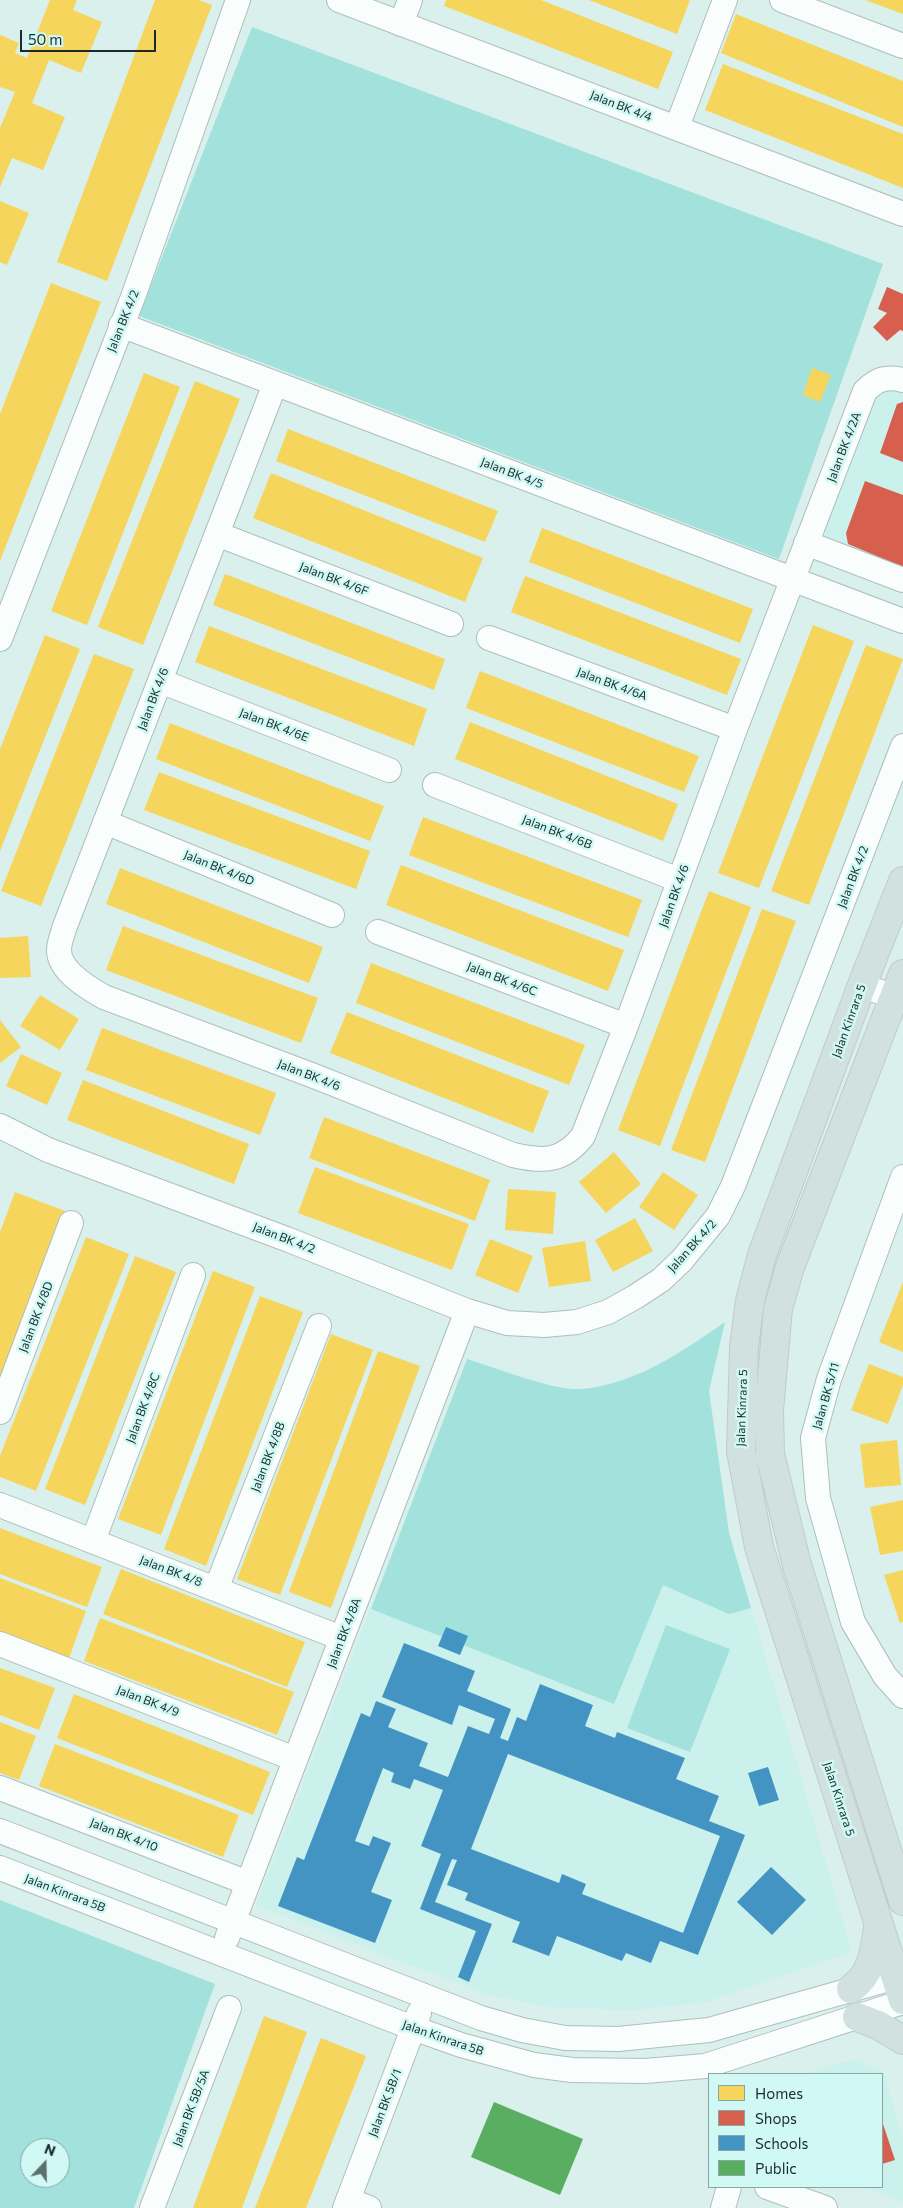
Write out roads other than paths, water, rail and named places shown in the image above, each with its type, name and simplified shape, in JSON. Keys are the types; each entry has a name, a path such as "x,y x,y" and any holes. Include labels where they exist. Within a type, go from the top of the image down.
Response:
{"main road":[{"name":"Jalan Kinrara 5","path":"901,1989 759,1548 740,1451 744,1347 750,1301 762,1255 903,880"},
{"path":"900,991 790,1267 778,1309 769,1410 770,1454 797,1565 903,1901"},
{"path":"851,1989 861,1982 870,1966 875,1950 879,1923"},
{"path":"857,2017 878,2025 903,2040"}],"street":[{"name":"Jalan BK 4/2","path":"0,639 121,325 238,0"},
{"name":"Jalan BK 4/4","path":"339,0 903,214"},
{"path":"401,24 410,0"},
{"path":"677,127 724,0"},
{"path":"782,0 903,46"},
{"name":"Jalan BK 4/5","path":"121,325 903,621"},
{"name":"Jalan BK 4/2A","path":"792,579 865,391 882,378 903,380"},
{"name":"Jalan BK 4/6","path":"276,384 65,926 59,951 68,970 84,986 104,997 314,1076 513,1155 536,1160 558,1157 574,1147 583,1136 626,1026 792,579"},
{"name":"Jalan BK 4/6F","path":"217,534 451,624"},
{"path":"806,543 903,580"},
{"name":"Jalan BK 4/6A","path":"489,638 735,729"},
{"name":"Jalan BK 4/6E","path":"160,681 389,770"},
{"name":"Jalan BK 4/2","path":"0,1126 48,1150 278,1236 466,1311 507,1324 544,1326 577,1322 608,1312 661,1280 701,1239 718,1216 733,1186 903,746"},
{"name":"Jalan BK 4/6B","path":"435,785 680,880"},
{"name":"Jalan BK 4/6D","path":"105,822 332,915"},
{"name":"Jalan BK 4/6C","path":"378,932 626,1026"},
{"path":"862,985 900,991"},
{"name":"Jalan BK 5/11","path":"903,1177 829,1379 813,1438 818,1498 854,1622 885,1676 903,1696"},
{"name":"Jalan BK 4/8D","path":"0,1412 71,1223"},
{"name":"Jalan BK 4/8C","path":"93,1541 193,1275"},
{"name":"Jalan BK 4/8A","path":"221,1954 466,1311"},
{"name":"Jalan BK 4/8B","path":"216,1589 319,1326"},
{"name":"Jalan BK 4/8","path":"0,1504 341,1638"},
{"name":"Jalan BK 4/9","path":"0,1644 295,1759"},
{"name":"Jalan BK 4/10","path":"0,1788 248,1883"},
{"path":"0,1831 481,2018 522,2030 565,2038 618,2039 709,2030 851,1989 901,1989"},
{"name":"Jalan Kinrara 5B","path":"0,1868 461,2045 534,2065 572,2070 636,2071 707,2076"},
{"name":"Jalan Kinrara 5B","path":"715,2073 857,2017 901,1989"},
{"name":"Jalan BK 5B/1","path":"354,2205 424,1997"},
{"name":"Jalan BK 5B/5A","path":"152,2208 229,2008"},
{"path":"723,2208 729,2188"},
{"path":"770,2188 825,2208"}]}
